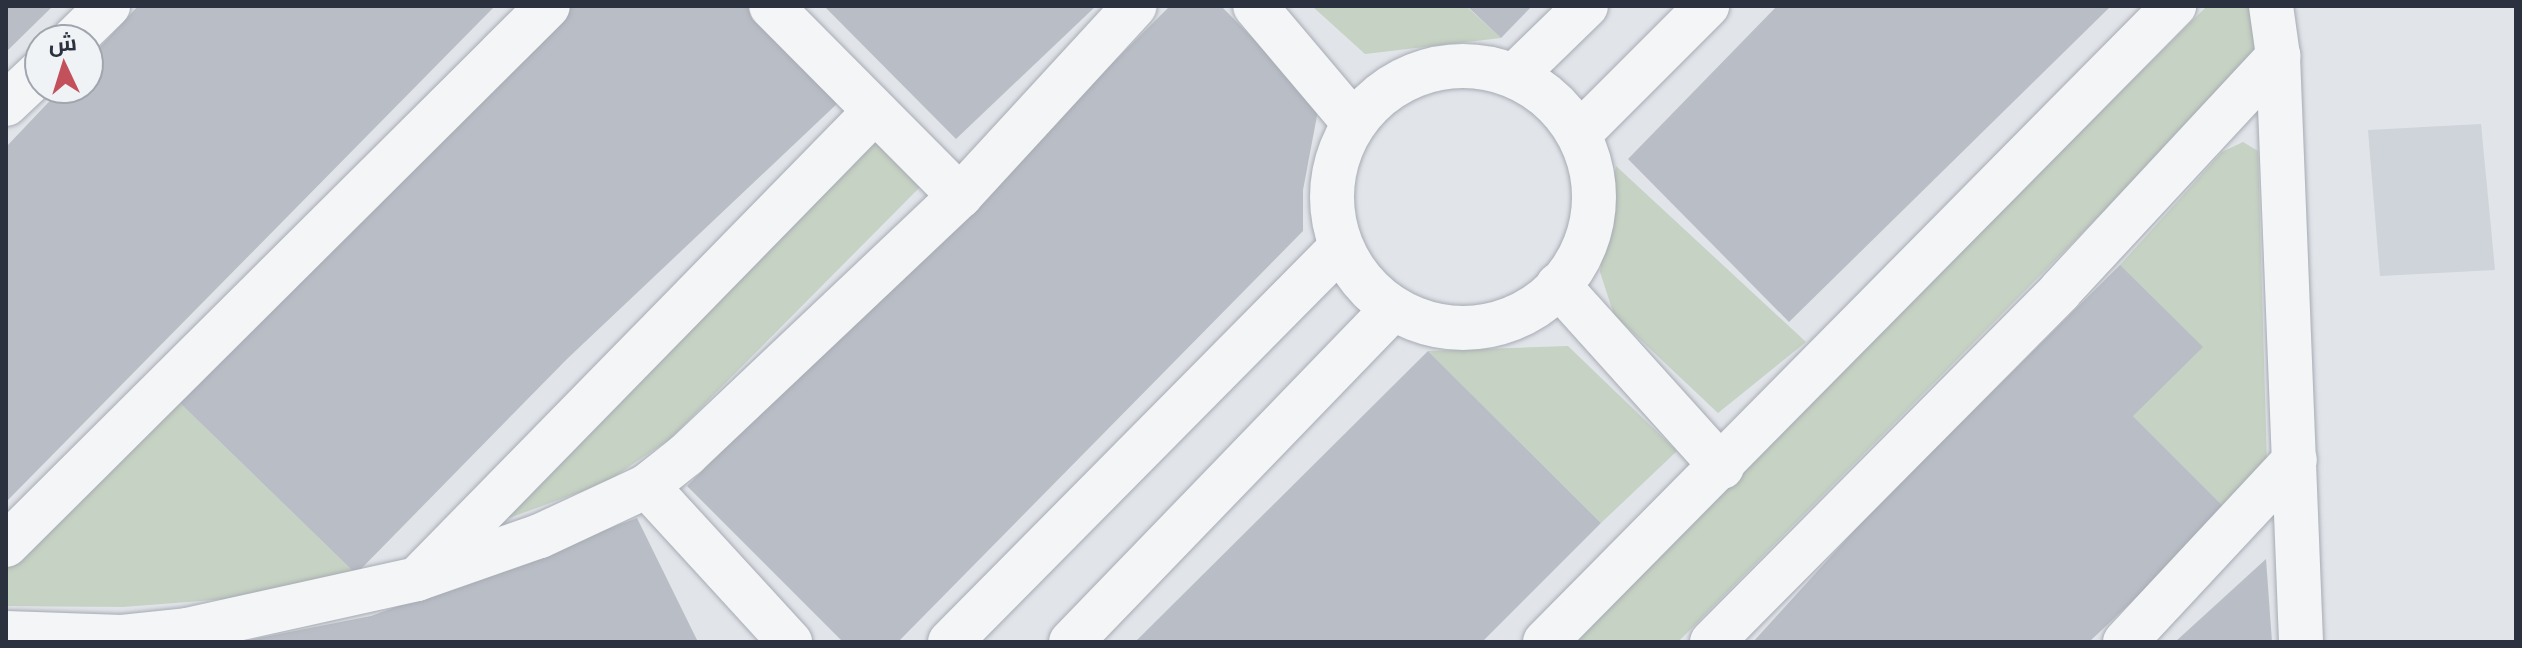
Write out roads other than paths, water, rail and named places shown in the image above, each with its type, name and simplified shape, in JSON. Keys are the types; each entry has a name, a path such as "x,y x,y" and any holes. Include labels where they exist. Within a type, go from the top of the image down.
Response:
{"street":[{"path":"89,24 108,6"},
{"path":"6,545 548,6"},
{"path":"771,6 960,196"},
{"path":"6,633 122,637 187,630 417,579 540,536 647,486 686,455 960,196 1135,6"},
{"path":"1255,6 1353,122"},
{"path":"1515,75 1586,6"},
{"path":"1580,133 1707,6"},
{"path":"1545,642 1722,467 2174,6"},
{"path":"2271,6 2278,56 2301,642"},
{"path":"1712,642 2060,291 2278,56"},
{"path":"1471,64 1515,75 1552,98 1580,133 1593,169 1595,208 1586,245 1558,285 1538,305 1504,322 1466,329 1428,324 1393,309 1369,290 1340,248 1330,200 1335,159 1353,122 1385,90 1425,69 1471,64"},
{"path":"6,104 24,87"},
{"path":"417,579 875,111"},
{"path":"950,642 1340,248"},
{"path":"1558,285 1722,467"},
{"path":"1071,642 1393,309"},
{"path":"2125,642 2295,460"},
{"path":"647,486 790,642"}]}
